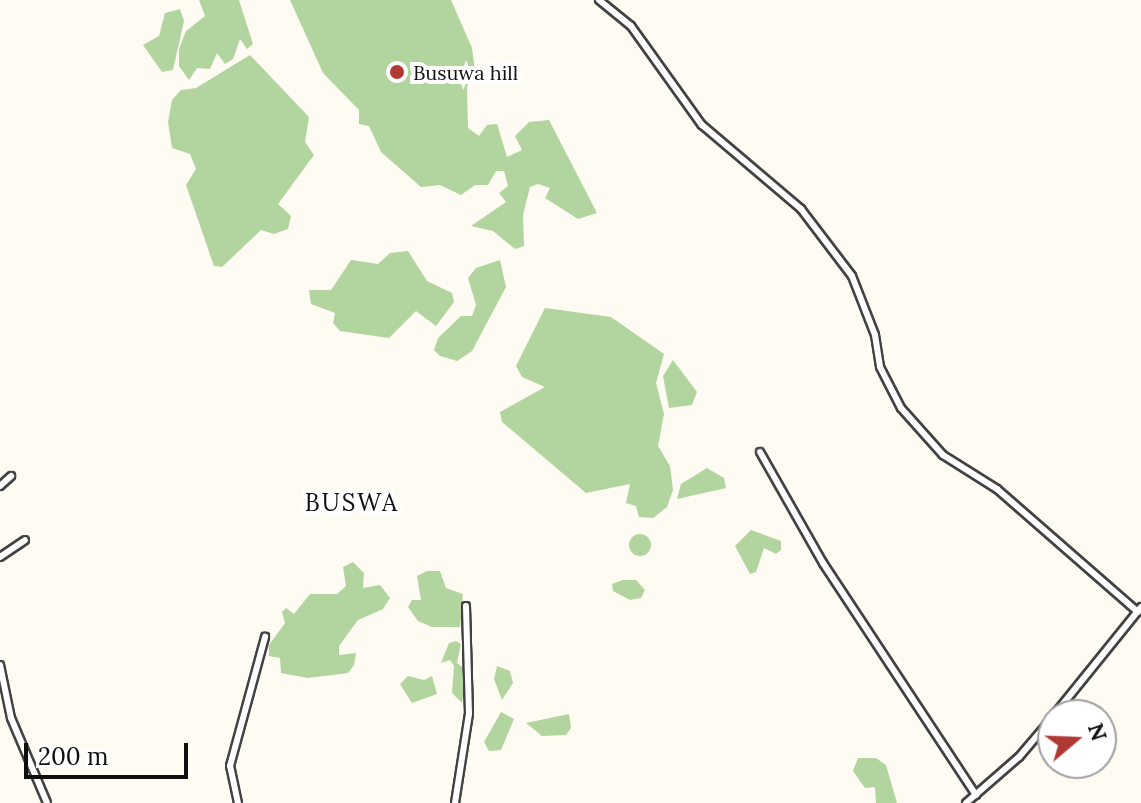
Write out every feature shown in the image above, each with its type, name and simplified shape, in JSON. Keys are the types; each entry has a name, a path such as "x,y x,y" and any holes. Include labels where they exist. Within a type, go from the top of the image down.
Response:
{"street":[{"path":"599,0 631,26 702,125 801,209 852,276 875,335 880,367 901,408 943,455 997,489 1139,610 1068,699"},
{"path":"760,452 823,563 976,795"},
{"path":"0,486 11,476"},
{"path":"0,557 25,540"},
{"path":"455,803 469,714 466,606"},
{"path":"238,803 230,766 265,637"},
{"path":"0,665 11,718 47,803"},
{"path":"966,803 1037,733"}],"green space":[{"path":"199,0 239,0 253,44 247,49 240,39 233,59 225,64 217,53 210,69 197,68 189,80 179,66 179,49 186,31 205,16"},
{"path":"290,0 451,0 472,48 476,77 467,87 468,128 479,136 487,125 497,124 507,157 522,150 515,136 529,122 549,120 597,213 578,219 545,198 550,188 538,184 530,187 523,215 524,246 515,249 493,231 471,226 506,202 499,193 508,186 504,171 496,171 488,185 475,185 461,195 440,185 421,187 381,152 369,126 359,124 359,110 323,73"},
{"path":"180,9 184,21 173,70 162,72 143,45 159,36 165,13"},
{"path":"250,55 309,117 305,142 314,155 278,204 291,216 288,229 274,234 261,230 222,267 214,266 186,185 196,169 190,154 172,148 168,122 172,100 181,90 196,88"},
{"path":"408,251 427,281 452,293 454,302 436,326 416,311 389,338 340,331 333,323 335,313 311,304 309,290 331,290 351,260 378,264 390,253"},
{"path":"500,260 506,287 472,351 457,361 440,356 434,350 438,338 461,316 472,316 476,305 468,278 476,268"},
{"path":"545,308 611,317 664,354 656,383 664,414 658,446 670,466 673,490 667,507 653,518 639,517 636,506 626,503 630,484 586,493 502,422 500,412 545,387 522,377 516,366"},
{"path":"673,360 697,392 692,405 669,408 663,376"},
{"path":"707,468 724,478 726,488 677,499 681,484"},
{"path":"751,530 781,541 781,550 776,554 764,548 756,572 750,574 735,546"},
{"path":"636,534 644,534 651,545 644,556 636,556 629,549 629,541"},
{"path":"353,562 364,573 363,588 380,585 390,598 383,609 358,620 339,646 339,655 356,653 354,665 348,673 308,678 281,673 280,658 269,656 269,645 285,623 282,612 286,608 294,614 310,594 337,594 346,586 343,567"},
{"path":"427,571 440,571 446,588 463,594 460,627 432,627 418,621 408,607 412,600 421,600 417,576"},
{"path":"636,580 645,590 641,598 630,600 613,591 612,584"},
{"path":"456,641 461,644 457,663 467,671 462,703 452,693 454,666 450,660 441,663 449,643"},
{"path":"497,666 510,671 513,683 502,700 494,679"},
{"path":"408,676 424,680 432,676 437,694 412,703 400,684"},
{"path":"501,712 514,719 501,750 489,751 484,742"},
{"path":"569,714 571,728 566,735 542,736 526,723"},
{"path":"858,758 876,758 886,765 897,803 876,803 875,787 865,788 853,771"}],"place":[{"name":"Busuwa hill","path":"397,72"}],"district":[{"name":"BUSWA","path":"352,503"}]}
